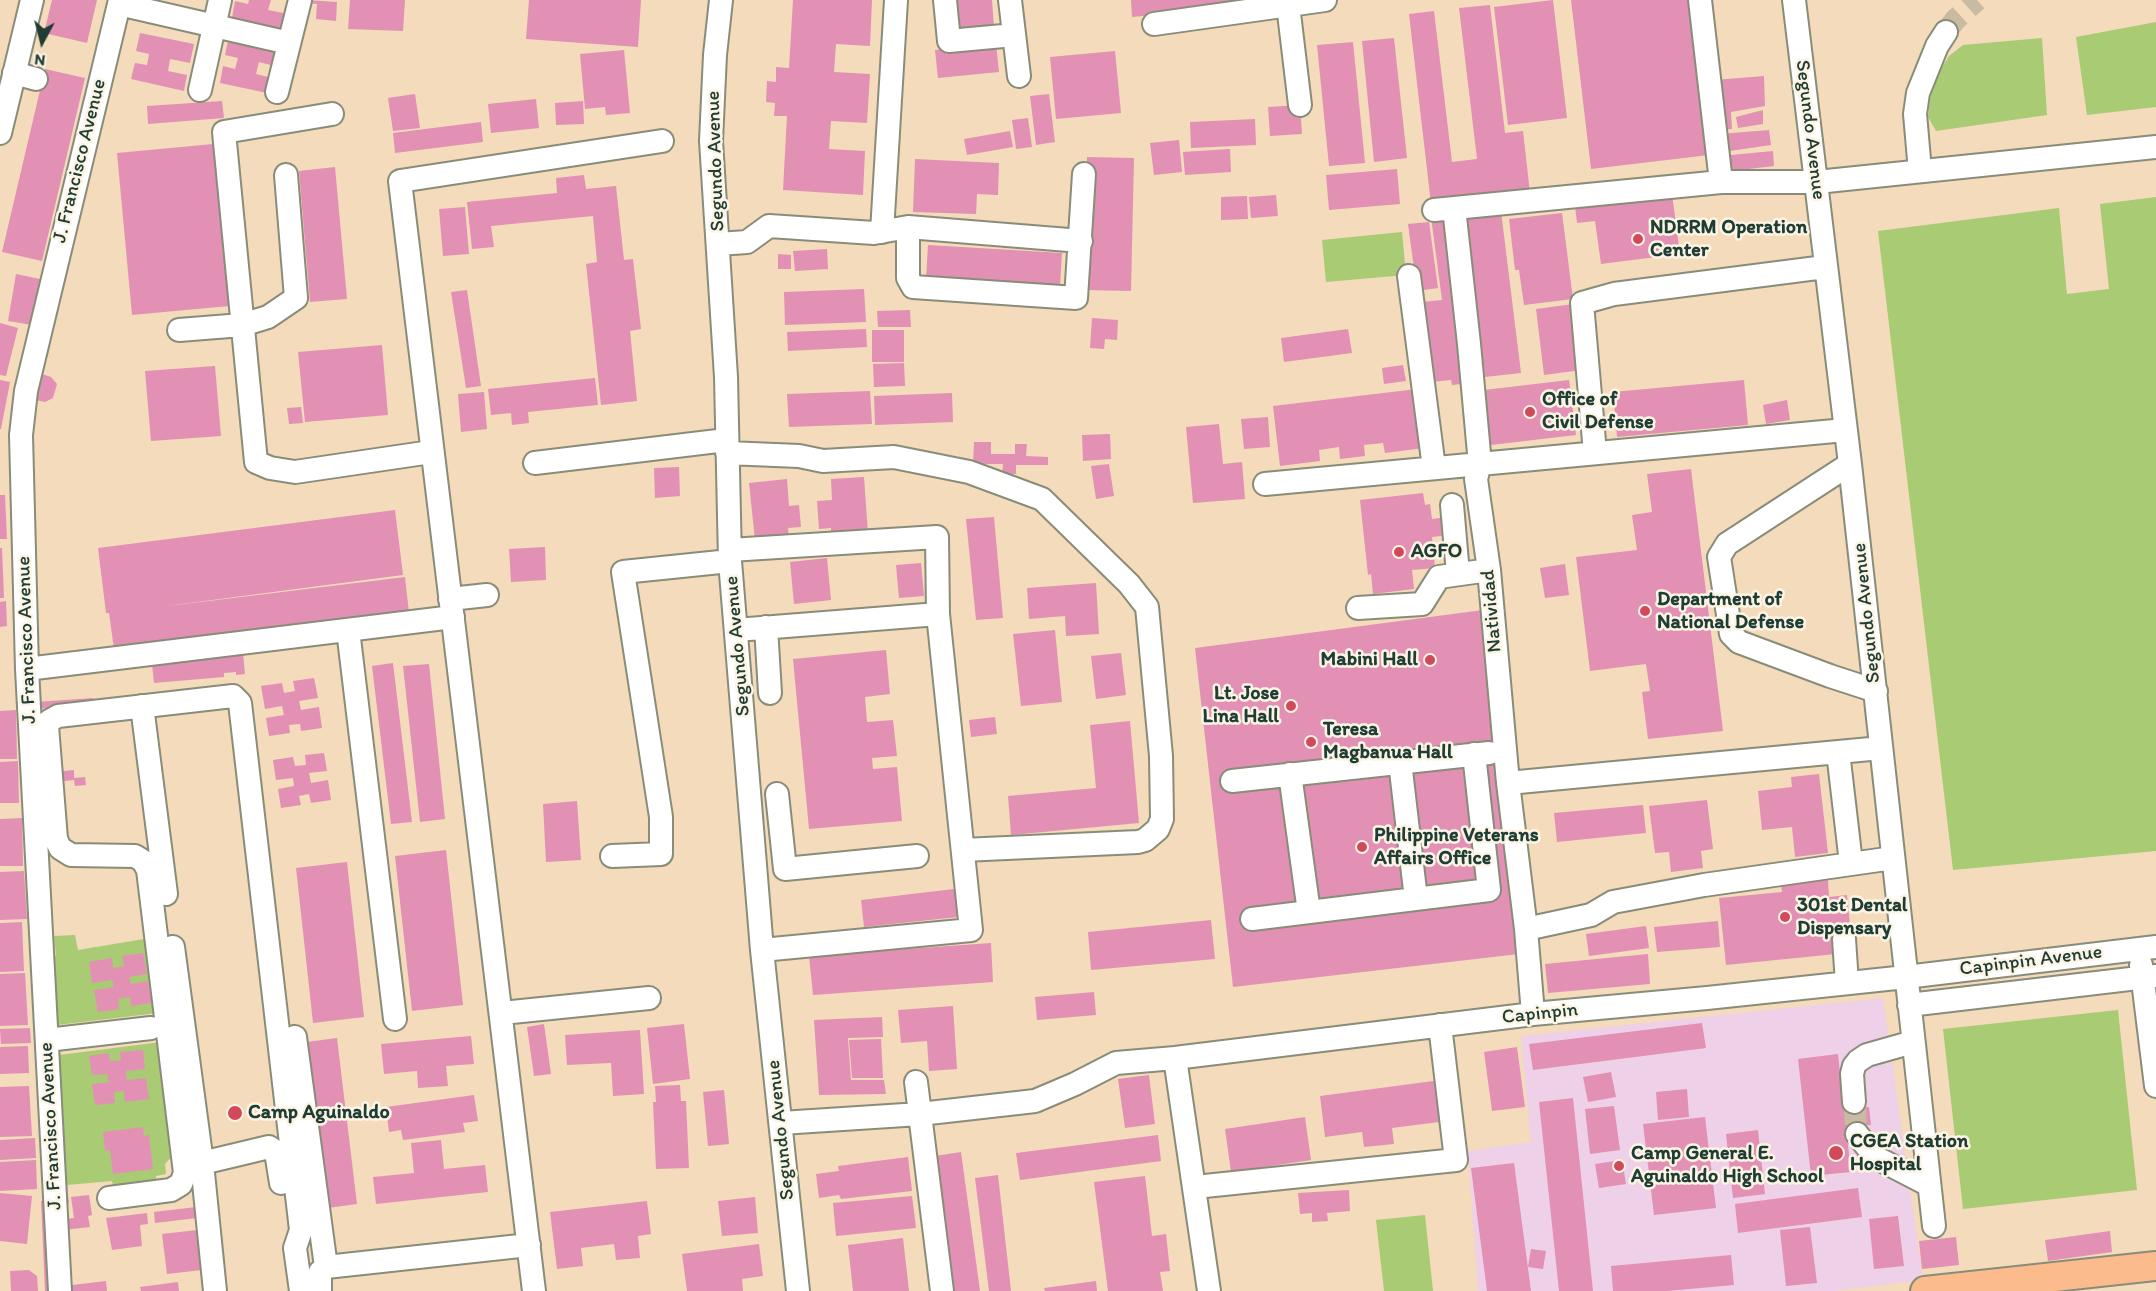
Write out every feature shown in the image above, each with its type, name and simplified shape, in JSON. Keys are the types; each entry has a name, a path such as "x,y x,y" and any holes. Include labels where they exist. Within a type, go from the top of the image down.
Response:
{"main road":[{"path":"1925,1291 2155,1265"}],"street":[{"path":"0,133 32,0"},
{"path":"200,90 220,0"},
{"path":"277,92 300,0"},
{"name":"Segundo Avenue","path":"721,0 715,55 711,141 726,377 730,555 762,950 798,1291"},
{"path":"882,232 896,0"},
{"path":"945,0 949,41 1014,35"},
{"path":"1010,0 1019,76"},
{"path":"1154,24 1325,0"},
{"path":"1700,0 1721,182 1817,182 2156,147"},
{"name":"Segundo Avenue","path":"1794,0 1876,691 1934,1226"},
{"path":"119,2 289,43"},
{"name":"J. Francisco Avenue","path":"60,1291 27,669 21,435 26,391 119,2"},
{"path":"1288,5 1300,105"},
{"path":"1920,171 1915,114 1918,93 1933,55 1946,32"},
{"path":"14,73 36,79"},
{"path":"332,114 224,132 256,462 270,468 295,472 432,452"},
{"path":"534,1291 400,181 662,141"},
{"path":"908,227 908,278 913,287 1076,298 1084,174"},
{"path":"179,330 242,325 268,317 296,298 286,175"},
{"name":"Natividad","path":"1533,1014 1526,929 1508,783 1489,570 1476,479 1480,464 1469,344 1444,209 1721,182"},
{"path":"718,244 747,242 769,226 874,233 908,227 1081,241"},
{"path":"1595,453 1582,303 1614,294 1825,267"},
{"path":"1409,276 1434,468"},
{"path":"1265,484 1845,430"},
{"path":"535,463 727,447 823,461 894,457 969,472 1042,499 1129,584 1147,607 1161,756 1162,819 1158,829 1150,837 1138,842 963,850"},
{"path":"1850,464 1727,544 1719,556 1731,634 1739,642 1876,691"},
{"path":"1452,505 1458,574"},
{"path":"612,856 661,854 661,817 623,572 730,555 937,537 938,614 971,930 762,950"},
{"path":"1358,608 1422,604 1439,577 1489,570"},
{"path":"27,669 348,630 451,608 487,595"},
{"path":"736,630 938,614"},
{"path":"766,627 770,693"},
{"path":"348,630 395,1019"},
{"path":"215,1291 202,1163 156,869 135,856 71,855 60,848 57,839 47,731 49,721 58,716 230,696 237,697 240,703 301,1230 295,1248"},
{"path":"109,1198 171,1190 181,1184 185,1173 142,706"},
{"path":"1508,783 1881,748"},
{"path":"1232,780 1505,751"},
{"path":"1838,752 1851,863"},
{"path":"1251,919 1490,890 1474,754"},
{"path":"1400,762 1416,899"},
{"path":"1290,774 1309,912"},
{"path":"777,794 785,869 916,856"},
{"path":"1526,929 1591,915 1613,902 1704,885 1893,858"},
{"path":"1844,939 1847,983"},
{"path":"2148,947 2156,1086"},
{"name":"Capinpin Avenue","path":"1906,977 2148,947"},
{"name":"Capinpin","path":"781,1124 920,1114 1035,1101 1116,1063 1175,1058 1533,1014 1906,977"},
{"name":"Capinpin Avenue","path":"1909,1005 2149,977"},
{"path":"502,1013 649,998"},
{"path":"1195,1187 1456,1160 1440,1025"},
{"path":"47,1040 151,1028"},
{"path":"295,1037 326,1267"},
{"path":"1854,1102 1852,1074 1858,1061 1867,1055 1913,1042"},
{"path":"1175,1058 1209,1291"},
{"path":"916,1082 942,1291"},
{"path":"1857,1134 1875,1157 1929,1185"},
{"path":"202,1163 265,1148 274,1149 278,1156 286,1232 295,1248 301,1291"},
{"path":"320,1291 320,1272 326,1267 529,1245"}],"shaded area":[{"name":"Camp General E. Aguinaldo High School","path":"1883,998 1923,1280 1833,1291 1478,1291 1468,1151 1531,1142 1521,1036"}],"green space":[{"path":"2156,22 2156,107 2087,115 2076,37"},
{"path":"2042,38 2047,115 1936,131 1928,117 1932,84 1949,56 1963,45"},
{"path":"2156,197 2156,851 1953,870 1878,231 2059,208 2067,294 2109,289 2100,204"},
{"path":"1402,232 1406,275 1326,282 1322,240"},
{"path":"75,935 78,950 150,938 158,1013 57,1025 51,957 56,956 54,936"},
{"path":"2118,1010 2137,1190 1963,1209 1943,1029"},
{"path":"161,1042 174,1154 165,1164 166,1174 156,1176 156,1181 113,1186 112,1181 67,1185 59,1055"},
{"path":"1425,1215 1433,1291 1384,1291 1376,1220"}],"building":[{"path":"52,0 97,0 87,43 44,33"},
{"path":"249,0 271,0 268,10 288,14 285,30 232,18 235,1 248,4"},
{"path":"306,0 337,2 336,21 316,19 317,4 306,3"},
{"path":"350,0 405,0 403,31 348,29"},
{"path":"529,0 641,0 638,47 526,39"},
{"path":"793,0 872,0 870,46 836,44 834,72 870,74 867,123 831,121 829,149 865,151 863,195 783,190 787,116 774,116 775,103 766,102 767,81 776,82 776,67 789,68"},
{"path":"957,0 992,0 994,27 960,30"},
{"path":"1131,0 1251,0 1251,6 1132,17"},
{"path":"1553,0 1567,118 1508,125 1494,7"},
{"path":"1571,0 1691,0 1709,155 1591,169"},
{"path":"1490,5 1505,133 1523,131 1530,193 1431,204 1409,14 1434,11 1452,162 1477,159 1459,8"},
{"path":"140,33 194,44 190,63 170,59 168,71 187,75 184,91 131,79 135,63 147,65 149,54 136,51"},
{"path":"229,36 283,48 278,67 259,62 256,74 276,79 272,94 220,83 223,66 235,69 238,58 225,55"},
{"path":"1394,38 1407,158 1374,162 1362,41"},
{"path":"1353,42 1365,163 1329,166 1317,45"},
{"path":"996,44 999,72 938,78 935,50"},
{"path":"624,50 630,113 606,115 605,107 585,109 580,54"},
{"path":"1115,51 1121,113 1056,119 1050,57"},
{"path":"45,69 85,78 42,261 2,252"},
{"path":"1764,76 1765,106 1731,112 1732,129 1719,130 1714,80"},
{"path":"415,94 420,128 393,131 388,98"},
{"path":"1049,94 1055,142 1036,145 1030,96"},
{"path":"536,99 539,128 491,133 488,104"},
{"path":"222,101 224,118 148,124 147,106"},
{"path":"583,101 584,124 556,125 555,103"},
{"path":"1300,105 1302,134 1270,136 1268,107"},
{"path":"1763,110 1763,124 1738,128 1736,117"},
{"path":"1028,118 1032,147 1016,149 1012,120"},
{"path":"1255,119 1256,145 1191,148 1190,122"},
{"path":"481,122 483,142 395,153 393,133"},
{"path":"1769,130 1771,145 1723,152 1720,134"},
{"path":"1010,131 1013,147 967,155 964,139"},
{"path":"1179,140 1182,172 1154,175 1150,143"},
{"path":"213,144 229,306 132,315 117,153"},
{"path":"1230,149 1231,172 1185,175 1183,152"},
{"path":"1773,151 1774,166 1723,172 1721,156"},
{"path":"1087,157 1134,158 1131,291 1083,290"},
{"path":"915,159 999,163 998,195 977,194 976,214 913,212"},
{"path":"335,167 347,299 310,302 299,171"},
{"path":"1397,169 1400,204 1329,210 1326,175"},
{"path":"584,175 586,189 616,186 624,260 633,259 641,329 630,331 637,401 601,405 586,264 597,262 593,216 491,226 494,247 472,249 467,202 557,193 556,178"},
{"name":"NDRRM Operation Center","path":"1672,194 1680,254 1601,264 1595,221 1577,223 1575,206"},
{"path":"1276,195 1278,216 1251,218 1249,197"},
{"path":"1247,196 1248,219 1221,220 1221,197"},
{"path":"465,207 469,254 443,256 439,209"},
{"path":"1501,211 1521,373 1485,377 1465,215"},
{"path":"1562,213 1573,299 1524,305 1519,270 1515,270 1509,219"},
{"path":"1449,215 1470,383 1452,385 1451,380 1431,382 1422,302 1442,300 1431,217"},
{"path":"1429,222 1438,288 1417,291 1408,224"},
{"path":"928,245 1062,253 1060,287 926,279"},
{"path":"827,249 828,269 795,271 793,251"},
{"path":"778,254 791,255 791,269 778,269"},
{"path":"16,274 40,279 32,325 8,321"},
{"path":"864,289 866,322 785,325 784,292"},
{"path":"467,290 481,386 466,388 451,292"},
{"path":"1573,304 1582,370 1544,375 1536,309"},
{"path":"910,310 911,327 878,327 877,311"},
{"path":"1092,318 1118,320 1117,340 1105,339 1104,349 1090,348"},
{"path":"0,323 18,328 6,376 0,375"},
{"path":"866,329 867,347 788,351 787,332"},
{"path":"1348,329 1352,353 1284,362 1281,338"},
{"path":"872,330 904,330 904,362 872,362"},
{"path":"382,345 388,415 305,422 298,352"},
{"path":"904,363 905,386 874,387 873,364"},
{"path":"1403,365 1406,381 1384,384 1382,368"},
{"path":"215,366 221,436 151,441 145,371"},
{"path":"37,375 51,377 57,384 53,398 45,402 33,397"},
{"path":"595,378 598,405 528,412 529,423 512,425 511,413 491,415 488,389"},
{"path":"0,380 10,382 1,429 0,429"},
{"name":"Office of Civil Defense","path":"1569,380 1576,435 1491,445 1484,390"},
{"path":"1744,380 1748,425 1617,437 1613,392"},
{"path":"1417,389 1424,448 1385,453 1383,443 1364,445 1365,456 1340,459 1339,447 1319,450 1320,461 1280,466 1273,406"},
{"path":"870,391 872,424 789,427 787,394"},
{"path":"484,392 487,429 461,432 458,394"},
{"path":"952,393 953,422 875,425 874,396"},
{"path":"1787,400 1790,420 1766,424 1763,405"},
{"path":"301,407 303,423 289,424 287,408"},
{"path":"1268,417 1270,447 1244,449 1241,419"},
{"path":"1219,424 1223,464 1242,462 1245,499 1193,503 1186,427"},
{"path":"1110,434 1111,459 1083,461 1082,435"},
{"path":"974,442 991,442 991,454 1015,454 1015,444 1027,444 1026,456 1048,457 1048,465 1016,465 1016,474 1002,474 1003,464 973,464"},
{"path":"1109,464 1114,496 1096,499 1091,466"},
{"path":"679,467 680,496 655,498 654,468"},
{"name":"Department of National Defense","path":"1691,469 1723,731 1648,739 1642,692 1650,691 1646,664 1590,671 1576,557 1637,550 1632,515 1652,512 1647,474"},
{"path":"864,477 868,534 831,536 831,528 819,529 817,501 832,500 831,479"},
{"path":"787,479 789,506 799,505 801,527 788,528 789,537 755,540 749,483"},
{"name":"AGFO","path":"1423,493 1425,505 1430,504 1432,519 1447,517 1449,535 1432,537 1435,568 1412,570 1414,589 1373,594 1371,574 1368,575 1360,500"},
{"path":"0,495 5,495 7,539 0,539"},
{"path":"395,510 403,575 159,607 405,577 409,613 114,649 109,613 106,613 98,548"},
{"path":"994,517 1003,618 976,620 966,519"},
{"path":"545,547 546,580 511,582 509,549"},
{"path":"0,548 2,548 4,598 0,598"},
{"path":"827,558 831,600 794,604 790,562"},
{"path":"921,563 924,596 899,598 896,565"},
{"path":"1565,564 1569,595 1545,598 1540,568"},
{"path":"1096,583 1099,634 1066,636 1065,616 1029,619 1027,588"},
{"path":"6,601 7,626 0,627 0,602"},
{"name":"Philippine Veterans Affairs Office","path":"1483,610 1519,954 1233,987 1195,648"},
{"path":"1055,630 1062,702 1021,706 1013,634"},
{"path":"886,650 890,694 865,697 867,722 893,720 897,756 872,758 873,769 897,767 902,821 809,829 793,659"},
{"path":"243,653 245,674 224,673 224,677 154,683 152,664"},
{"path":"1121,653 1126,695 1096,699 1091,656"},
{"path":"393,663 412,822 391,824 372,666"},
{"path":"429,664 445,819 420,822 403,666"},
{"path":"314,678 318,698 299,701 301,710 319,707 322,728 301,731 300,724 289,725 290,733 269,736 266,718 284,715 282,706 265,709 261,686 282,683 284,693 295,691 293,681"},
{"path":"93,698 94,705 37,709 36,702"},
{"path":"16,710 17,759 0,759 0,711"},
{"path":"995,717 997,734 971,737 969,720"},
{"path":"1130,721 1139,823 1011,835 1008,796 1096,788 1090,725"},
{"path":"324,753 327,771 309,773 311,783 328,780 331,800 311,803 309,794 299,796 301,805 281,808 278,789 294,786 293,778 276,780 273,760 293,757 295,766 306,765 305,755"},
{"path":"18,761 19,803 0,803 0,762"},
{"path":"74,770 74,778 85,777 86,785 75,786 74,780 56,782 55,772"},
{"path":"1819,774 1828,853 1795,857 1792,827 1762,830 1758,791 1792,787 1791,777"},
{"path":"1707,800 1713,849 1701,851 1703,868 1671,872 1669,852 1655,853 1649,806"},
{"path":"577,801 581,860 546,862 543,804"},
{"path":"1643,805 1646,833 1557,842 1554,813"},
{"path":"22,818 23,866 0,866 0,819"},
{"path":"446,850 463,1005 412,1011 395,856"},
{"path":"347,862 364,1017 313,1023 296,868"},
{"path":"24,871 27,919 0,920 0,872"},
{"name":"301st Dental Dispensary","path":"1828,880 1829,897 1847,895 1851,935 1836,954 1726,965 1719,898 1782,892 1781,885"},
{"path":"954,889 958,917 864,927 861,900"},
{"path":"1211,920 1215,959 1091,970 1088,932"},
{"path":"1718,921 1720,947 1657,952 1654,927"},
{"path":"22,922 24,971 0,972 0,923"},
{"path":"1646,926 1649,948 1589,956 1586,934"},
{"path":"991,943 993,982 813,995 809,956"},
{"path":"143,953 147,974 129,977 131,984 148,981 152,1003 131,1006 130,997 118,999 119,1009 98,1012 94,990 114,987 112,980 92,983 89,962 112,958 113,968 124,966 122,956"},
{"path":"1648,954 1650,984 1548,993 1545,964"},
{"path":"25,973 28,1025 0,1026 0,974"},
{"path":"1094,992 1096,1015 1037,1020 1035,997"},
{"path":"953,1006 957,1069 929,1071 927,1041 901,1043 898,1010"},
{"path":"882,1017 883,1037 848,1038 851,1080 884,1080 886,1094 819,1095 814,1020"},
{"path":"1702,1023 1706,1048 1533,1070 1529,1044"},
{"path":"544,1024 551,1074 534,1076 527,1027"},
{"path":"684,1024 690,1079 653,1084 647,1028"},
{"path":"30,1028 31,1043 1,1044 0,1029"},
{"path":"640,1030 644,1094 613,1096 611,1063 567,1065 565,1035"},
{"path":"471,1036 474,1064 446,1066 448,1086 418,1088 417,1071 384,1074 381,1044"},
{"path":"337,1038 357,1204 328,1208 307,1042"},
{"path":"881,1039 883,1078 852,1078 849,1040"},
{"path":"28,1046 29,1073 0,1074 0,1047"},
{"path":"1517,1047 1525,1107 1492,1111 1484,1052"},
{"path":"143,1050 145,1069 126,1071 127,1080 146,1078 149,1099 125,1102 124,1091 114,1092 115,1103 95,1105 92,1084 109,1082 107,1074 92,1075 89,1056 109,1053 110,1061 121,1060 120,1052"},
{"path":"1838,1054 1844,1110 1869,1107 1871,1125 1846,1127 1851,1172 1811,1176 1798,1059"},
{"path":"1611,1072 1616,1097 1588,1102 1583,1077"},
{"path":"1149,1075 1155,1124 1125,1128 1118,1079"},
{"path":"1441,1080 1447,1121 1392,1128 1394,1144 1364,1147 1362,1132 1325,1137 1320,1096"},
{"path":"680,1085 681,1101 686,1101 689,1168 656,1169 653,1102 656,1102 655,1086"},
{"path":"29,1086 32,1136 0,1137 0,1087"},
{"path":"1687,1089 1689,1117 1658,1120 1656,1092"},
{"path":"724,1090 729,1144 708,1146 703,1092"},
{"path":"474,1095 478,1121 463,1123 465,1132 403,1140 401,1130 389,1132 386,1107"},
{"path":"1573,1098 1593,1291 1559,1291 1539,1102"},
{"path":"1614,1106 1620,1150 1590,1154 1585,1109"},
{"path":"1305,1117 1311,1160 1231,1172 1225,1129"},
{"path":"1705,1117 1716,1208 1654,1215 1643,1124"},
{"path":"143,1127 144,1136 149,1135 153,1169 113,1174 110,1150 105,1151 103,1132"},
{"path":"1758,1130 1765,1194 1733,1198 1726,1134"},
{"path":"1158,1135 1161,1161 1020,1180 1016,1153"},
{"path":"35,1138 36,1158 0,1160 0,1140"},
{"path":"441,1140 444,1169 485,1165 488,1192 376,1204 373,1177 414,1173 411,1143"},
{"path":"961,1152 980,1291 953,1291 935,1156"},
{"path":"908,1157 912,1191 841,1199 839,1195 819,1198 816,1174 839,1171 838,1166"},
{"path":"36,1160 37,1189 0,1191 0,1162"},
{"path":"1622,1160 1626,1184 1599,1188 1595,1164"},
{"path":"1514,1163 1531,1291 1487,1291 1471,1168"},
{"path":"998,1175 1011,1291 989,1291 975,1178"},
{"path":"1145,1176 1152,1236 1166,1234 1170,1271 1160,1272 1163,1291 1108,1291 1094,1182"},
{"path":"67,1185 69,1203 60,1204 58,1186"},
{"path":"1858,1188 1862,1217 1738,1233 1735,1204"},
{"path":"1349,1190 1350,1211 1327,1213 1328,1221 1312,1222 1312,1213 1300,1214 1298,1193"},
{"path":"0,1193 32,1196 27,1244 0,1241"},
{"path":"89,1195 92,1215 88,1216 90,1227 64,1230 63,1219 74,1218 71,1197"},
{"path":"912,1196 916,1228 836,1236 833,1203"},
{"path":"755,1197 758,1233 722,1236 718,1201"},
{"path":"41,1201 51,1201 54,1291 45,1291"},
{"path":"647,1201 651,1234 638,1236 640,1258 616,1260 614,1244 581,1248 583,1266 557,1269 550,1212"},
{"path":"196,1207 197,1218 155,1223 154,1212"},
{"path":"147,1213 148,1224 140,1225 142,1246 112,1250 106,1218"},
{"path":"1898,1216 1904,1266 1874,1269 1869,1219"},
{"path":"1810,1227 1817,1283 1786,1286 1780,1230"},
{"path":"197,1230 202,1270 167,1274 162,1234"},
{"path":"2110,1231 2112,1252 2048,1261 2045,1240"},
{"path":"1956,1237 1959,1265 1922,1269 1919,1241"},
{"path":"903,1238 909,1291 853,1291 848,1245"},
{"path":"759,1244 763,1276 742,1279 743,1291 687,1291 682,1254"},
{"path":"1531,1249 1546,1251 1543,1269 1528,1267"},
{"path":"1731,1255 1734,1285 1667,1291 1613,1291 1611,1266"},
{"path":"29,1270 37,1276 38,1291 11,1291 10,1271"},
{"path":"106,1281 107,1291 65,1291 64,1286"},
{"path":"1096,1281 1097,1291 1045,1291 1044,1288"},
{"path":"178,1282 179,1291 141,1291 140,1287"}],"tunnel":[{"path":"1946,32 1955,20 1977,0"},
{"path":"1854,1102 1857,1134"}],"place":[{"name":"NDRRM Operation Center","path":"1638,239"},
{"name":"Office of Civil Defense","path":"1530,412"},
{"name":"AGFO","path":"1399,552"},
{"name":"Department of National Defense","path":"1645,611"},
{"name":"Mabini Hall","path":"1430,660"},
{"name":"Lt. Jose Lina Hall","path":"1291,706"},
{"name":"Teresa Magbanua Hall","path":"1311,742"},
{"name":"Philippine Veterans Affairs Office","path":"1362,847"},
{"name":"301st Dental Dispensary","path":"1785,917"},
{"name":"Camp Aguinaldo","path":"235,1113"},
{"name":"CGEA Station Hospital","path":"1836,1153"},
{"name":"Camp General E. Aguinaldo High School","path":"1619,1166"}]}
